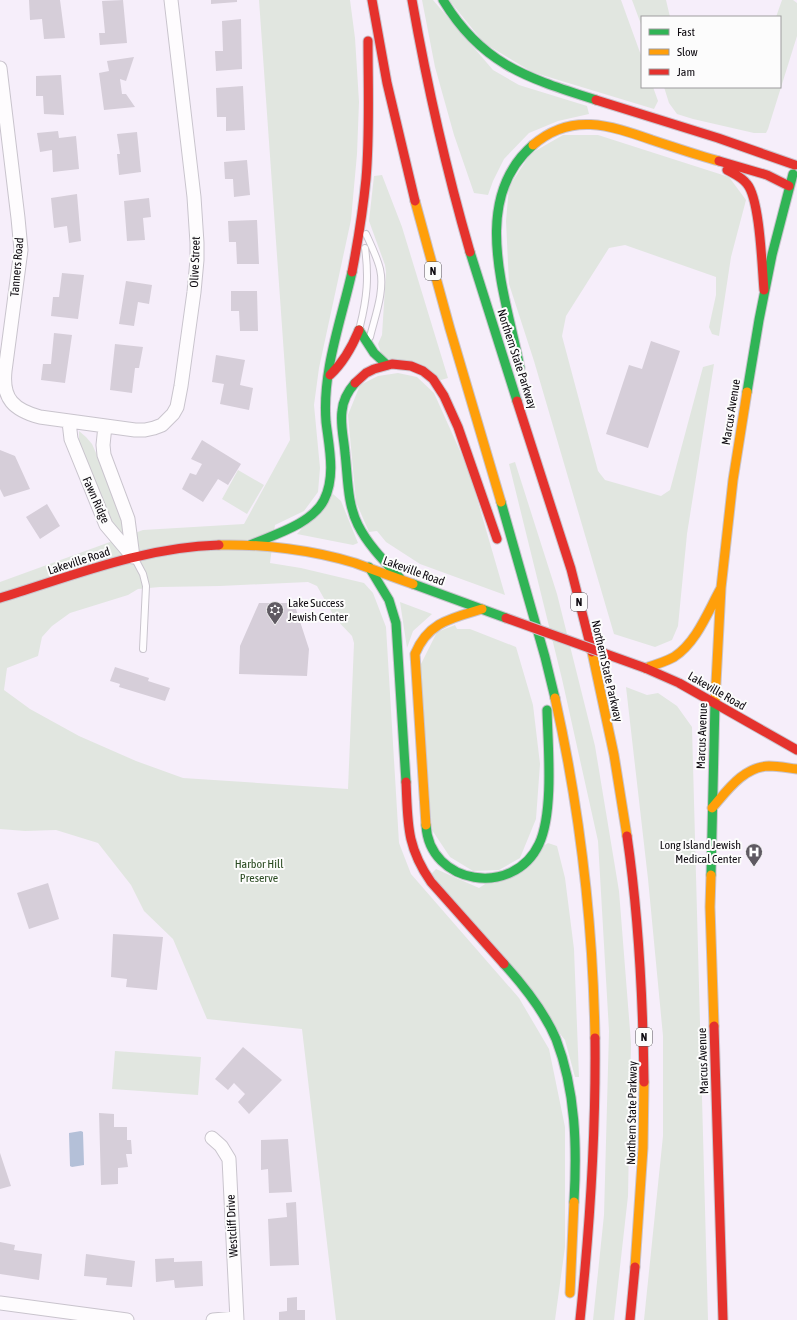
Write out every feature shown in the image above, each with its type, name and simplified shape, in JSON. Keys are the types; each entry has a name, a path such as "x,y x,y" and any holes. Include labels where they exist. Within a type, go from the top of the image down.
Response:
{"main road":[{"path":"250,544 306,519 318,510 326,497 330,478 325,407 329,376 353,268 361,221 366,177 368,142 368,0"},
{"name":"N","path":"372,0 394,124 414,202 531,604 545,657 562,732 580,834 590,935 595,1023 594,1146 588,1250 580,1320"},
{"name":"Northern State Parkway","path":"412,0 430,101 453,192 494,329 534,450 573,578 604,704 614,755 631,866 641,964 645,1069 640,1220 630,1320"},
{"path":"443,0 468,36 491,56 519,72 548,84 614,106 687,127 796,164"},
{"path":"534,450 504,293 498,258 496,232 499,199 505,181 515,164 526,150 548,134 572,126 587,124 610,127 699,156 768,176 793,188"},
{"path":"699,156 740,176 751,188 756,207 764,290"},
{"name":"Marcus Avenue","path":"723,1320 710,907 715,704 721,588 733,480 764,290 793,188 796,164"},
{"path":"329,376 343,362 352,348 358,330"},
{"path":"358,330 375,356 387,365"},
{"path":"400,578 366,537 354,517 348,487 342,417 344,402 351,388 364,375 379,367 387,365 403,365 419,369 432,378 438,385 449,405 463,439 494,534 502,548"},
{"name":"Lakeville Road","path":"0,598 133,556 171,549 214,544 250,544 310,552 369,567 645,668 678,683 797,750"},
{"path":"509,562 531,604"},
{"path":"369,567 389,599 396,622 409,828 414,855 418,864 431,882 519,981 538,1006 560,1048 573,1108 575,1143 575,1196 569,1305"},
{"path":"645,668 664,662 678,654 683,649 693,637 721,588"},
{"path":"482,609 431,629 421,640 415,654 422,796 426,831 430,845 440,860 457,872 472,877 489,878 511,873 530,859 541,839 547,818 549,780 545,657"},
{"path":"712,808 733,785 751,771 764,766 797,769"}],"street":[{"name":"Olive Street","path":"69,422 135,430 154,428 162,425 173,414 180,397 196,276 197,243 194,197 171,0"},
{"name":"Tanners Road","path":"0,68 20,230 21,250 5,371 5,388 12,402 25,413 69,422"},
{"name":"Fawn Ridge","path":"69,422 70,439 106,525 133,556"},
{"name":"Fawn Ridge","path":"105,426 103,445 104,456 128,519 133,556"},
{"name":"Westcliff Drive","path":"212,1138 221,1146 229,1159 236,1319"},
{"path":"0,1303 127,1320"},
{"path":"213,1320 236,1319"}],"lane":[{"path":"358,330 366,300 368,275 361,221"},
{"path":"361,221 380,269 381,279 379,300 368,345"},
{"path":"133,556 143,574 146,586 143,649"}],"green space":[{"name":"Harbor Hill Preserve","path":"259,0 350,0 355,38 359,102 357,154 351,220 319,368 314,405 320,468 318,492 304,511 275,525 270,563 301,568 364,583 373,593 386,627 399,843 411,874 519,998 549,1049 565,1127 565,1247 555,1320 336,1320 302,1029 207,1019 173,939 144,911 131,885 98,843 56,830 25,831 0,829 0,582 143,530 244,524 290,440","holes":["308,582 317,586 335,618 352,636 354,643 348,789 183,778 136,761 79,736 30,709 4,690 7,668 38,656 42,637 52,626 70,613 128,595 138,589"]},
{"path":"422,0 433,0 493,70 519,85 587,106 589,114 558,121 529,133 504,159 488,195 474,193 454,135 435,67"},
{"path":"449,0 621,0 641,55 641,88 653,88 658,101 654,109 532,72 484,43"},
{"path":"632,0 666,0 670,16 641,16 641,24"},
{"path":"782,0 793,0 797,3 797,36 781,87 781,16 776,16"},
{"path":"664,88 781,88 766,133 754,133 693,119 677,114 669,103"},
{"path":"563,135 598,135 729,177 746,200 731,257 719,336 712,334 709,327 716,295 716,277 625,245 609,248 566,316 562,336 598,471 605,480 661,496 670,490 703,367 714,364 687,534 678,626 672,640 655,647 614,634 534,361 509,284 506,221 509,187 530,154"},
{"path":"382,175 402,227 448,378 441,380 382,356 378,344 382,335 386,272 385,265 369,221 374,176"},
{"path":"398,373 417,377 434,393 469,471 505,595 420,564 386,542 377,531 369,532 356,502 348,415 360,385 378,376"},
{"path":"79,431 92,444 107,476 117,501 123,524 123,533 116,529 108,519 79,443"},
{"path":"515,462 557,594 595,746 619,891 631,1043 628,1196 614,1320 593,1320 604,1215 609,1031 598,841 562,679 509,464"},
{"path":"238,470 264,485 247,514 222,499"},
{"path":"333,494 341,501 358,543 353,545 297,534"},
{"path":"400,602 432,614 413,631 407,648"},
{"path":"455,625 457,629 470,629 516,647 533,705 540,764 536,819 520,858 499,870 473,871 450,857 432,830 420,666 437,632"},
{"path":"626,687 647,695 658,693 677,706 692,727 708,1320 644,1320 663,1136 663,1036 648,879"},
{"path":"548,843 557,846 565,878 574,949 579,1077 575,1077 565,1040 431,874 436,869 479,888"},
{"path":"115,1051 201,1057 198,1095 112,1089"}],"water":[{"path":"83,1132 84,1165 72,1167 70,1166 69,1133"}],"building":[{"path":"29,0 60,0 65,38 44,39 42,19 30,20"},
{"path":"123,0 127,43 100,45 99,33 105,33 102,1"},
{"path":"211,0 237,0 237,2 211,4"},
{"path":"241,19 242,69 216,71 215,51 223,51 222,21"},
{"path":"134,57 126,81 120,79 122,94 126,94 135,107 104,110 99,73 109,71 107,61"},
{"path":"61,75 64,115 44,114 43,96 36,96 36,76"},
{"path":"243,86 245,130 226,131 226,117 217,117 216,88"},
{"path":"58,131 59,138 76,136 79,169 53,172 52,150 40,152 37,133"},
{"path":"137,132 141,172 119,175 117,154 120,154 117,134"},
{"path":"247,160 250,195 234,197 233,179 225,179 224,162"},
{"path":"77,194 81,241 69,243 67,226 54,228 51,198"},
{"path":"149,198 151,217 143,218 145,240 127,241 124,201"},
{"path":"257,220 259,264 237,264 236,242 229,242 228,221"},
{"path":"62,273 84,275 78,319 51,316 53,297 59,297"},
{"path":"126,281 152,285 149,304 138,302 134,326 119,324"},
{"path":"231,291 257,291 258,331 240,331 239,311 231,311"},
{"path":"54,333 72,335 65,383 41,380 43,364 51,364"},
{"path":"651,341 680,351 648,448 606,434 629,365 642,369"},
{"path":"115,344 143,347 139,368 135,368 132,393 110,390"},
{"path":"216,355 245,360 240,385 253,388 249,410 220,404 224,384 212,382"},
{"path":"202,440 241,464 228,485 218,479 203,502 182,489 190,473 196,475 202,464 191,459"},
{"path":"0,450 15,456 30,489 4,497 0,489"},
{"path":"47,504 60,526 40,539 26,517"},
{"name":"Lake Success Jewish Center","path":"259,603 294,603 309,649 307,676 239,674 240,646"},
{"path":"115,667 149,678 148,681 170,688 165,701 119,687 120,684 110,681"},
{"path":"48,883 59,919 29,929 17,893"},
{"path":"113,934 163,937 157,990 126,987 127,979 111,977"},
{"path":"243,1047 282,1080 249,1114 238,1102 245,1094 234,1083 228,1090 215,1079"},
{"path":"99,1113 114,1114 114,1127 127,1127 127,1140 131,1140 132,1154 126,1154 128,1167 118,1168 118,1184 101,1185"},
{"path":"288,1139 292,1192 269,1193 268,1169 261,1170 261,1140"},
{"path":"0,1153 11,1186 0,1189"},
{"path":"296,1202 299,1265 270,1266 268,1219 287,1217 286,1203"},
{"path":"0,1242 15,1245 14,1250 42,1254 39,1280 0,1274"},
{"path":"86,1254 135,1261 132,1287 106,1285 107,1278 84,1276"},
{"path":"174,1258 174,1262 202,1261 203,1286 175,1288 174,1280 156,1282 155,1259"},
{"path":"297,1297 297,1310 305,1310 305,1320 279,1320 279,1312 287,1311 287,1298"}],"traffic: fast":[{"path":"443,0 458,22 474,40 509,66 528,76 596,100"},
{"path":"520,368 501,281 497,251 497,222 502,194 513,168 533,145"},
{"path":"747,392 772,255 793,174"},
{"path":"470,252 517,401"},
{"path":"250,545 291,528 311,516 324,500 328,491 331,461 326,422 327,384 333,346 352,272"},
{"path":"359,330 374,353 387,365"},
{"path":"355,383 345,399 342,416 348,490 354,517 362,532 377,553 400,578"},
{"path":"501,502 545,657 555,698"},
{"path":"369,567 389,600 396,623 406,782"},
{"path":"413,584 506,618"},
{"path":"711,875 715,702"},
{"path":"426,825 431,845 441,861 456,872 474,877 493,878 511,872 527,861 539,844 544,831 547,815 549,778 547,710"},
{"path":"504,964 540,1009 556,1039 563,1059 568,1079 574,1119 574,1202"}],"traffic: slow":[{"path":"533,145 547,135 562,128 591,124 621,130 719,161"},
{"path":"415,201 450,329 501,502"},
{"path":"715,702 721,588 733,480 747,392"},
{"path":"219,545 270,547 305,551 339,558 413,584"},
{"path":"645,668 671,659 682,651 696,635 721,588"},
{"path":"426,825 415,654 420,643 434,628 461,615 482,609"},
{"path":"592,652 614,755 627,836"},
{"path":"555,698 572,782 584,867 594,995 595,1038"},
{"path":"712,808 736,781 751,771 760,767 769,766 797,769"},
{"path":"711,875 710,907 714,1026"},
{"path":"635,1267 643,1148 644,1082"},
{"path":"570,1293 574,1202"}],"traffic: jam":[{"path":"372,0 387,83 415,201"},
{"path":"412,0 438,127 470,252"},
{"path":"352,272 362,214 366,179 368,127 368,41"},
{"path":"596,100 718,138 795,165"},
{"path":"719,161 767,175 789,186"},
{"path":"727,170 743,179 751,192 755,204 758,218 764,290"},
{"path":"330,375 347,354 359,330"},
{"path":"355,383 366,373 392,364 411,366 423,371 433,379 444,396 458,427 497,539"},
{"path":"517,401 571,569 592,652"},
{"path":"0,598 81,572 135,557 163,551 219,545"},
{"path":"506,618 645,668"},
{"path":"645,668 679,683 797,750"},
{"path":"406,782 410,834 417,857 423,869 431,882 504,964"},
{"path":"627,836 635,898 640,959 644,1082"},
{"path":"714,1026 723,1320"},
{"path":"580,1320 592,1179 595,1038"},
{"path":"630,1320 635,1267"}],"place":[{"name":"Lake Success Jewish Center","path":"275,625"},
{"name":"Long Island Jewish Medical Center","path":"754,867"}]}
